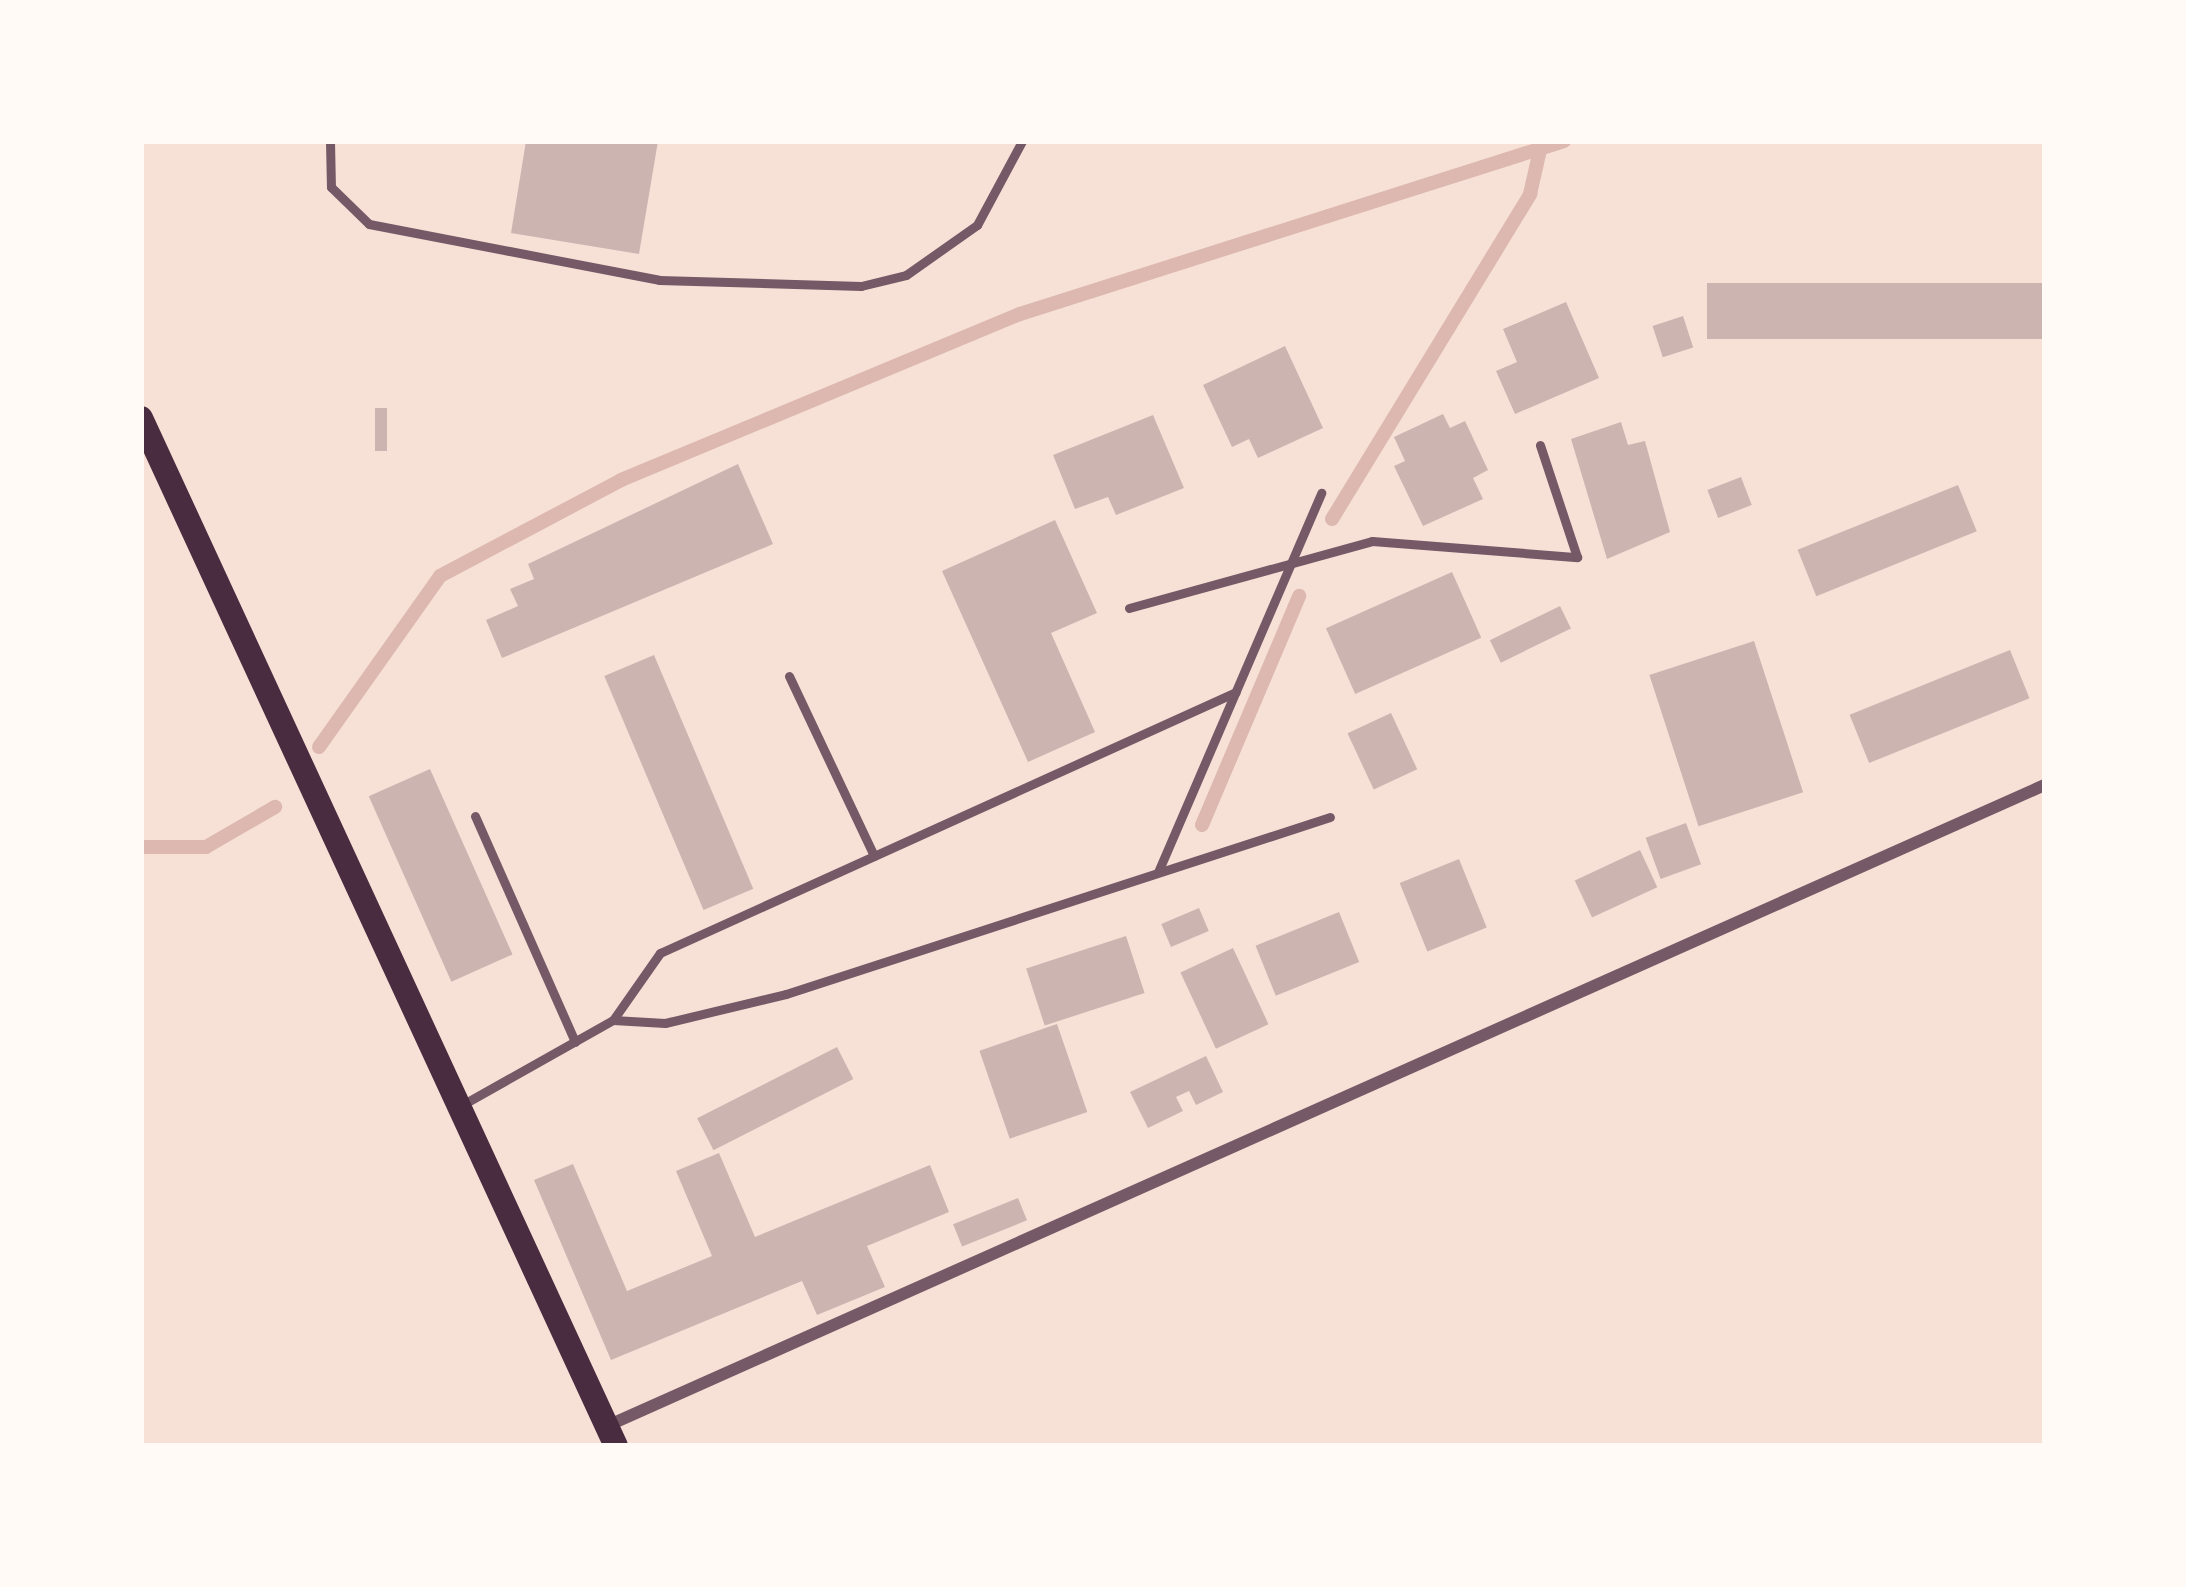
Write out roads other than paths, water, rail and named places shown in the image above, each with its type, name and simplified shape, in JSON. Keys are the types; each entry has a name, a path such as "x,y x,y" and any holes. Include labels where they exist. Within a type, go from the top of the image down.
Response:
{"main road":[{"path":"141,418 611,1436"}],"street":[{"path":"611,1436 2045,785"}],"lane":[{"path":"330,141 331,187 369,224 659,280 861,286 906,275 977,225 1022,141"},
{"path":"1130,608 1372,542 1576,557 1540,446"},
{"path":"1158,872 1321,493"},
{"path":"789,676 874,856"},
{"path":"457,1107 614,1020 660,953 1236,692"},
{"path":"475,816 575,1042"},
{"path":"614,1020 665,1023 786,994 1330,817"}],"waterway":[{"path":"319,747 440,576 621,480 1020,314 1564,141"},
{"path":"1332,519 1530,194 1540,150"},
{"path":"1202,825 1299,596"},
{"path":"141,847 206,847 275,807"}]}
